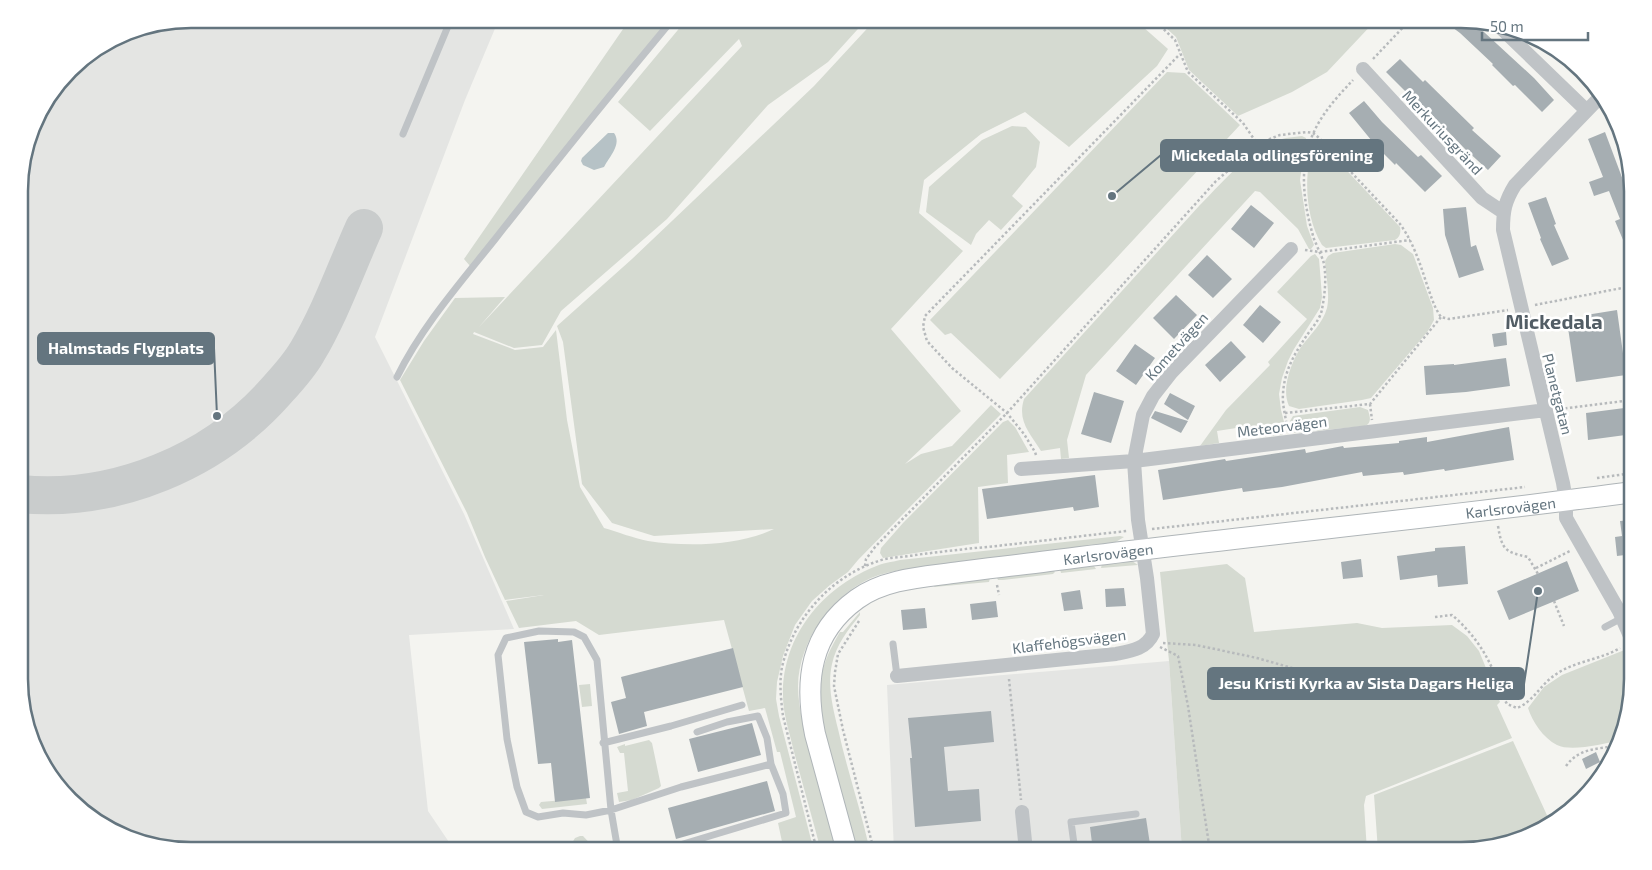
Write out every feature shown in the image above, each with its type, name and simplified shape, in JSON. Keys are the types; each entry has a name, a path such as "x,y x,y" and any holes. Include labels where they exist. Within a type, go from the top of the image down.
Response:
{"street":[{"path":"1507,34 1586,110"},
{"name":"Merkuriusgränd","path":"1363,69 1482,198 1503,212"},
{"name":"Planetgatan","path":"1597,100 1515,185 1507,199 1503,212 1503,230 1504,242 1546,410 1566,501 1566,518 1624,622"},
{"name":"Kometvägen","path":"1142,549 1134,461 1144,415 1153,396 1171,373 1291,249"},
{"name":"Meteorvägen","path":"1021,468 1134,461 1546,410"},
{"name":"Karlsrovägen","path":"845,842 815,734 810,683 812,664 823,637 842,611 866,593 892,582 930,576 1142,549 1624,493"},
{"path":"1142,549 1153,634 1150,641"},
{"name":"Klaffehögsvägen","path":"896,676 1116,654 1137,650 1150,641"},
{"path":"1022,812 1025,842"}],"lane":[{"path":"403,134 446,28"},
{"path":"397,377 407,357 438,311 666,28"},
{"path":"1605,626 1622,618"},
{"path":"616,842 611,810 603,743 597,660 584,636 574,632 539,631 506,638 498,655 507,738 517,787 526,812 538,817 563,814 586,815 611,810 681,787 771,764"},
{"path":"893,644 896,676"},
{"path":"603,743 671,726 742,705"},
{"path":"690,842 786,813 783,794 771,764 767,738 758,716 728,722 697,732"},
{"path":"1073,842 1072,822 1136,814"}],"path":[{"path":"1162,28 1175,40 1188,72 1243,123 1258,145"},
{"path":"1037,467 1036,452 1021,429 1007,413 952,368 927,341 922,327 925,316 1180,54"},
{"path":"1289,441 1283,396 1285,378 1292,358 1322,312 1325,288 1323,262 1314,238 1304,184 1305,161 1313,133"},
{"path":"865,567 866,559 875,547 1007,413 1216,181 1258,145 1280,135 1313,133 1400,224 1417,254 1435,309 1441,318 1449,320 1624,288"},
{"path":"1291,249 1320,252 1410,240"},
{"path":"1285,414 1370,404 1441,318"},
{"path":"1546,410 1624,401"},
{"path":"1498,526 1504,548 1514,554 1528,557 1538,574"},
{"path":"1536,568 1581,546"},
{"path":"1554,601 1564,626"},
{"path":"1435,617 1452,615 1464,625 1479,643 1508,704 1518,708 1526,705 1555,675 1580,662 1615,651 1624,646"},
{"path":"1150,641 1154,643 1196,645 1257,658 1352,685 1445,694 1503,696"},
{"path":"1150,641 1178,656 1188,706 1209,842"},
{"path":"1008,665 1022,812"},
{"path":"1566,766 1573,757 1585,751 1610,746"}],"shaded area":[{"path":"190,28 495,28 465,100 375,337 464,514 514,629 409,635 428,811 449,842 169,841 148,837 118,826 83,802 61,779 49,761 40,742 33,722 28,680 29,169 33,148 40,128 49,109 68,83 100,55 128,40 148,33"},
{"path":"624,28 662,28 470,266 464,259"},
{"path":"680,28 859,28 828,62 768,105 667,219 561,311 542,345 514,348 474,332 473,334 515,350 543,347 556,330 567,420 580,487 604,528 648,541 679,544 712,544 745,539 774,529 654,536 612,523 582,484 563,342 557,326 632,259 814,86 868,28 1144,28 1168,49 1157,66 1069,147 1025,112 981,134 924,180 919,213 963,251 891,329 961,411 905,464 921,454 952,446 991,405 1001,414 848,572 812,601 795,625 783,656 777,682 776,699 812,842 782,842 778,823 796,817 780,752 777,752 765,708 749,711 724,620 599,635 576,621 519,628 506,601 544,595 505,600 467,513 400,380 424,341 455,298 505,297 479,327 742,46 739,39 650,131 618,102"},
{"path":"1166,28 1369,28 1327,72 1292,92 1238,116 1189,70 1176,37"},
{"path":"1167,72 1185,73 1240,125 1109,266 1000,379 951,333 945,335 930,320"},
{"path":"1012,126 1026,127 1040,142 1036,167 1012,196 1023,206 1001,230 989,220 976,234 971,245 926,212 929,187 982,140"},
{"path":"608,133 614,133 617,141 604,167 594,170 583,165 582,158"},
{"path":"1302,136 1306,138 1300,180 1307,226 1314,245 1311,249 1309,249 1298,229 1260,192 1255,191 1086,375 1067,440 1069,458 1061,459 1060,448 1041,451 1023,420 1022,407 1024,399 1228,176 1262,148 1286,138"},
{"path":"1319,141 1400,227 1400,235 1397,239 1326,248 1322,245 1312,222 1307,182 1310,155 1314,143"},
{"path":"1395,244 1401,245 1413,254 1433,308 1434,320 1428,331 1371,398 1299,409 1289,406 1286,392 1291,368 1301,347 1319,324 1327,308 1328,291 1325,261 1328,256 1333,253"},
{"path":"1315,254 1319,259 1322,297 1320,308 1294,349 1282,378 1279,394 1284,422 1283,435 1251,437 1249,426 1217,431 1219,443 1200,446 1226,410 1270,365 1268,362 1307,319 1277,292"},
{"path":"1360,407 1368,410 1369,413 1370,421 1365,426 1295,433 1291,430 1290,421 1293,416"},
{"path":"1008,420 1015,427 1029,452 1007,455 1008,483 978,487 979,543 883,558 880,553 881,548 903,523 1003,422"},
{"path":"1124,537 1114,543 887,573 871,578 843,596 820,622 811,637 804,653 798,686 799,704 803,721 835,842 819,842 784,709 784,674 789,654 797,635 808,618 837,588 855,576 877,566 900,560"},
{"path":"1132,561 1138,565 1101,568 1102,564"},
{"path":"1227,564 1245,578 1254,632 1357,623 1382,628 1452,625 1467,636 1479,651 1500,702 1497,705 1512,738 1366,796 1364,805 1366,842 1181,842 1169,661 1160,572"},
{"path":"1094,566 1096,569 1061,573 1060,569"},
{"path":"1053,570 1055,572 1053,574 1003,580 998,580 997,578 998,577"},
{"path":"990,578 989,582 934,587 935,585"},
{"path":"860,612 860,615 836,650 832,664 830,689 868,842 853,842 839,791 822,716 820,688 822,672 831,649 840,632 843,632"},
{"path":"1624,650 1623,701 1612,741 1588,747 1563,747 1547,738 1535,724 1528,708 1544,687 1562,675"},
{"path":"1169,661 1181,842 894,842 887,685"},
{"path":"590,684 592,706 582,707 579,685"},
{"path":"649,740 652,743 661,786 632,800 619,802 617,793 628,791 624,753 620,753 617,747"},
{"path":"1513,741 1548,817 1534,826 1514,834 1493,839 1472,842 1377,842 1374,795"},
{"path":"586,798 587,804 542,809 539,805 541,802"},
{"path":"583,836 589,842 573,842 575,838"}],"building":[{"path":"1453,28 1481,29 1534,78 1554,100 1542,112"},
{"path":"1400,59 1423,82 1425,80 1474,128 1472,130 1501,156 1488,170 1408,90 1406,92 1386,72"},
{"path":"1364,101 1382,122 1418,157 1421,155 1442,176 1425,192 1376,146 1349,113"},
{"path":"1605,132 1624,182 1624,242 1615,221 1620,219 1609,191 1594,196 1589,182 1603,177 1588,139"},
{"path":"1546,197 1556,224 1554,225 1569,259 1552,266 1540,239 1528,203"},
{"path":"1251,205 1274,223 1254,248 1231,229"},
{"path":"1466,207 1471,247 1476,245 1484,270 1459,278 1445,235 1443,209"},
{"path":"1207,255 1232,279 1213,298 1188,275"},
{"path":"1176,295 1197,315 1174,339 1153,318"},
{"path":"1260,305 1281,322 1263,343 1243,325"},
{"path":"1617,310 1624,361 1624,375 1576,382 1567,321 1586,318 1586,315"},
{"path":"1506,332 1507,345 1494,347 1492,334"},
{"path":"1231,341 1246,357 1220,382 1205,365"},
{"path":"1135,344 1155,358 1136,385 1116,371"},
{"path":"1506,358 1510,386 1426,395 1424,366 1454,365"},
{"path":"1094,392 1124,401 1111,443 1081,434"},
{"path":"1170,393 1195,406 1188,420 1164,404"},
{"path":"1624,408 1624,435 1588,440 1586,413"},
{"path":"1155,411 1188,421 1181,433 1151,418"},
{"path":"1509,427 1514,460 1445,471 1444,469 1404,475 1403,472 1363,476 1362,472 1282,487 1243,492 1242,488 1163,500 1158,470 1305,449 1306,453 1343,446 1344,448 1399,443 1399,441 1427,437 1427,442"},
{"path":"1095,475 1099,507 1074,511 1073,507 987,519 982,489"},
{"path":"1620,521 1624,521 1624,555 1617,556 1615,537 1622,536"},
{"path":"1465,546 1468,584 1438,587 1437,575 1400,580 1397,556 1435,551 1435,548"},
{"path":"1361,559 1363,577 1343,579 1341,562"},
{"path":"1567,561 1579,591 1509,620 1497,591"},
{"path":"1124,588 1126,606 1106,607 1105,589"},
{"path":"1080,590 1083,609 1064,611 1061,593"},
{"path":"996,601 998,617 972,620 970,604"},
{"path":"925,608 927,628 903,630 901,610"},
{"path":"558,639 558,642 572,640 590,798 555,802 551,763 538,764 524,642"},
{"path":"733,648 743,687 644,712 647,726 619,734 611,702 626,698 621,677"},
{"path":"991,711 994,742 944,747 948,791 979,789 981,821 915,827 908,718"},
{"path":"752,723 761,755 698,772 689,739"},
{"path":"1596,752 1600,762 1586,769 1582,759"},
{"path":"767,781 775,811 676,839 668,808"},
{"path":"1146,818 1150,842 1092,842 1090,827"}],"taxiway":[{"path":"28,494 56,495 92,492 127,484 161,472 193,457 224,438 252,416 285,381 304,357 330,307 364,228"}],"place":[{"name":"Mickedala odlingsförening","path":"1112,196"},
{"name":"Halmstads Flygplats","path":"217,416"},
{"name":"Jesu Kristi Kyrka av Sista Dagars Heliga","path":"1538,591"}],"district":[{"name":"Mickedala","path":"1554,321"}]}
